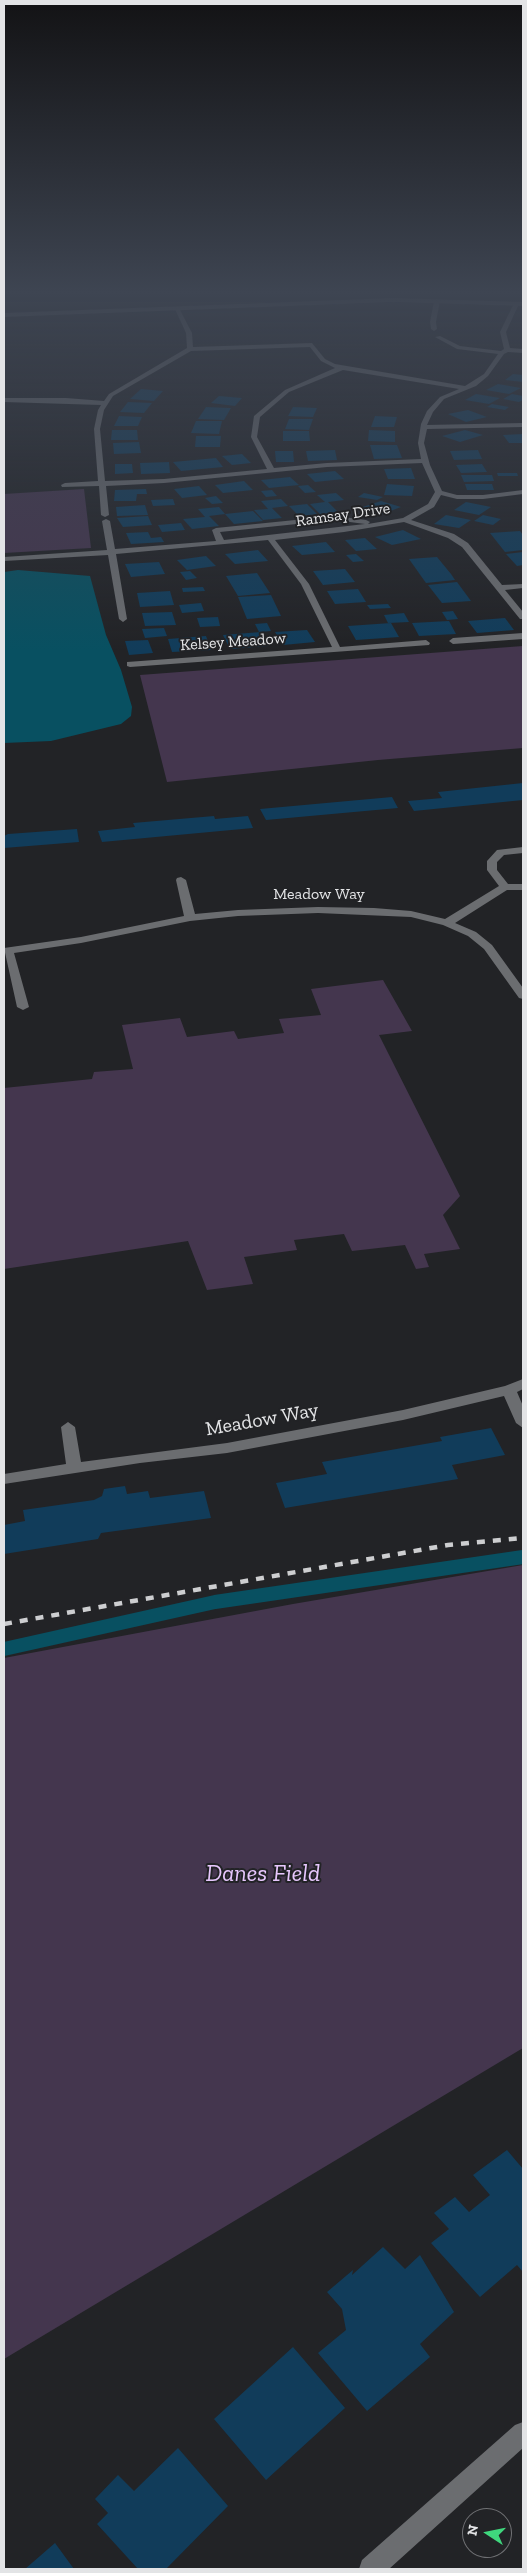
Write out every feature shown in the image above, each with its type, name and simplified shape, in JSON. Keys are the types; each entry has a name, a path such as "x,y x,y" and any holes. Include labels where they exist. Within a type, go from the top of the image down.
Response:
{"street":[{"path":"101,411 96,429 100,484 110,553 123,619"},
{"path":"263,411 258,416 254,438 272,471"},
{"path":"430,411 421,443 425,461 440,492 457,497 483,497 523,492"},
{"path":"424,427 523,425"},
{"path":"65,485 164,482 327,465 425,461"},
{"name":"Ramsay Drive","path":"4,559 222,544 406,520 431,505 440,492"},
{"path":"222,544 216,530 335,518 379,524"},
{"path":"406,520 451,536 465,545 523,617"},
{"path":"270,538 305,584 337,649"},
{"path":"500,588 523,586"},
{"path":"454,642 523,636"},
{"name":"Kelsey Meadow","path":"130,664 426,643"},
{"path":"505,887 492,870 492,861 501,852 523,850"},
{"path":"181,880 190,918"},
{"path":"447,923 505,887 523,887"},
{"name":"Meadow Way","path":"23,1007 6,951 81,940 190,918 238,913 318,910 411,914 447,923 472,934 488,947 523,996"},
{"name":"Meadow Way","path":"4,1479 227,1448 403,1415 509,1390 523,1384"},
{"path":"509,1390 523,1422"},
{"path":"68,1427 74,1468"},
{"path":"371,2569 523,2433"}],"green space":[{"path":"84,489 91,548 4,553 4,494"},
{"path":"523,646 523,748 378,760 167,782 140,675"},
{"path":"383,980 412,1031 379,1035 460,1196 443,1215 460,1249 424,1254 429,1267 416,1269 405,1245 352,1251 344,1234 294,1240 297,1250 244,1257 253,1284 207,1290 188,1241 4,1269 4,1088 92,1079 94,1072 133,1069 122,1025 180,1018 187,1037 234,1031 238,1039 284,1033 279,1019 321,1015 311,989"},
{"name":"Danes Field","path":"523,1565 523,2048 4,2359 4,1658 293,1604"}],"water":[{"path":"18,570 90,576 106,635 121,670 132,707 131,716 121,724 51,741 4,743 4,572"}],"building":[{"path":"121,411 146,411 144,413"},
{"path":"203,411 229,411 224,420 198,419"},
{"path":"291,411 316,411 313,417 288,416"},
{"path":"471,411 487,417 466,422 448,414"},
{"path":"119,416 142,417 138,426 114,426"},
{"path":"375,416 397,417 394,427 371,427"},
{"path":"289,419 313,419 309,430 285,429"},
{"path":"196,421 222,421 219,434 191,433"},
{"path":"112,430 137,430 138,440 111,440"},
{"path":"369,430 395,431 395,442 368,441"},
{"path":"465,430 483,435 460,442 442,436"},
{"path":"283,431 309,431 310,441 283,441"},
{"path":"523,434 523,443 509,443 503,435"},
{"path":"196,436 221,436 220,447 195,447"},
{"path":"139,442 141,453 114,454 113,443"},
{"path":"370,445 397,445 402,458 374,459"},
{"path":"335,450 337,460 308,461 306,451"},
{"path":"478,450 482,459 454,460 450,451"},
{"path":"275,451 293,451 294,462 276,462"},
{"path":"242,454 251,463 232,465 222,456"},
{"path":"216,458 223,467 181,471 173,462"},
{"path":"169,462 170,473 141,474 140,463"},
{"path":"115,464 132,464 133,473 115,474"},
{"path":"482,464 487,472 461,473 456,465"},
{"path":"411,468 415,479 388,479 384,469"},
{"path":"335,471 344,479 315,482 307,474"},
{"path":"497,473 517,473 518,476 498,476"},
{"path":"461,475 492,475 494,481 464,482"},
{"path":"290,477 299,485 269,488 261,480"},
{"path":"244,481 253,490 223,493 215,485"},
{"path":"387,484 414,486 412,496 384,495"},
{"path":"465,484 492,484 494,490 467,490"},
{"path":"308,485 316,492 305,493 298,486"},
{"path":"199,486 207,495 182,498 174,489"},
{"path":"146,489 147,494 137,494 136,501 114,501 115,490"},
{"path":"272,490 277,496 266,497 261,491"},
{"path":"336,493 344,500 328,502 338,512 320,514 310,504 325,502 317,495"},
{"path":"364,493 383,497 377,500 358,497"},
{"path":"216,496 223,503 212,504 205,498"},
{"path":"173,499 175,505 153,506 151,500"},
{"path":"281,499 288,506 272,508 282,518 263,520 254,510 268,509 261,501"},
{"path":"381,501 401,507 380,515 360,508"},
{"path":"466,502 491,507 479,515 454,510"},
{"path":"307,504 317,514 299,516 289,506"},
{"path":"145,505 148,515 117,516 116,507"},
{"path":"219,507 225,514 209,516 219,526 192,529 183,519 205,517 198,509"},
{"path":"253,511 263,521 234,524 225,514"},
{"path":"446,515 471,520 459,528 434,524"},
{"path":"483,515 501,519 493,525 474,521"},
{"path":"148,516 152,525 123,527 117,518"},
{"path":"181,523 185,530 162,532 158,525"},
{"path":"403,530 421,539 392,545 375,537"},
{"path":"520,531 523,535 523,550 505,552 490,533"},
{"path":"148,532 151,538 161,537 164,542 131,544 126,533"},
{"path":"365,538 377,549 356,551 345,540"},
{"path":"326,542 335,552 302,555 292,546"},
{"path":"258,550 268,561 235,564 225,554"},
{"path":"523,552 523,565 517,566 506,554"},
{"path":"356,554 364,561 353,562 346,555"},
{"path":"206,556 216,566 187,570 177,560"},
{"path":"437,557 455,580 426,583 409,559"},
{"path":"159,562 165,574 131,577 125,564"},
{"path":"345,569 355,582 323,585 313,571"},
{"path":"190,571 197,578 186,580 180,572"},
{"path":"257,573 270,593 238,596 226,576"},
{"path":"457,582 471,601 442,603 428,585"},
{"path":"203,587 205,591 183,592 182,588"},
{"path":"358,589 366,602 335,604 327,591"},
{"path":"170,591 174,605 140,607 137,593"},
{"path":"271,595 281,616 247,619 238,597"},
{"path":"201,603 204,611 182,613 179,605"},
{"path":"388,604 391,608 370,609 367,605"},
{"path":"453,611 458,619 447,620 442,612"},
{"path":"172,612 176,625 145,626 142,613"},
{"path":"404,613 409,622 388,623 384,615"},
{"path":"218,617 220,626 200,627 197,618"},
{"path":"505,618 514,630 477,633 468,621"},
{"path":"449,621 456,634 419,636 412,623"},
{"path":"267,623 271,631 259,632 255,624"},
{"path":"391,623 399,637 356,640 348,626"},
{"path":"164,628 167,636 145,638 142,629"},
{"path":"307,630 315,642 283,645 275,632"},
{"path":"261,632 268,646 230,649 223,635"},
{"path":"206,636 211,650 172,652 168,639"},
{"path":"148,640 153,653 129,655 125,641"},
{"path":"523,783 523,800 414,811 408,801 442,798 438,792"},
{"path":"392,797 398,808 266,820 260,809"},
{"path":"214,816 215,819 248,816 253,828 102,842 98,831 135,827 133,823"},
{"path":"77,829 79,842 4,848 4,836 8,834"},
{"path":"491,1428 505,1455 452,1465 458,1479 285,1508 276,1483 327,1474 322,1462 442,1441 440,1437"},
{"path":"125,1486 127,1494 148,1491 150,1498 204,1491 211,1518 101,1533 98,1539 4,1554 4,1525 25,1521 23,1510 94,1500 102,1496 104,1489"},
{"path":"507,2150 523,2169 523,2272 517,2265 480,2297 431,2243 449,2229 434,2213 455,2197 469,2212 490,2195 473,2175"},
{"path":"383,2247 405,2269 420,2255 454,2312 420,2344 430,2357 367,2411 318,2353 346,2330 342,2309 327,2292 353,2270 352,2275"},
{"path":"293,2347 345,2408 266,2480 214,2419"},
{"path":"178,2448 228,2506 166,2569 138,2569 97,2524 108,2513 95,2499 118,2475 134,2491"},
{"path":"55,2543 74,2569 25,2569"}],"waterway":[{"path":"4,1649 215,1602 523,1557"}],"railway":[{"path":"4,1624 448,1545 523,1538"}]}
